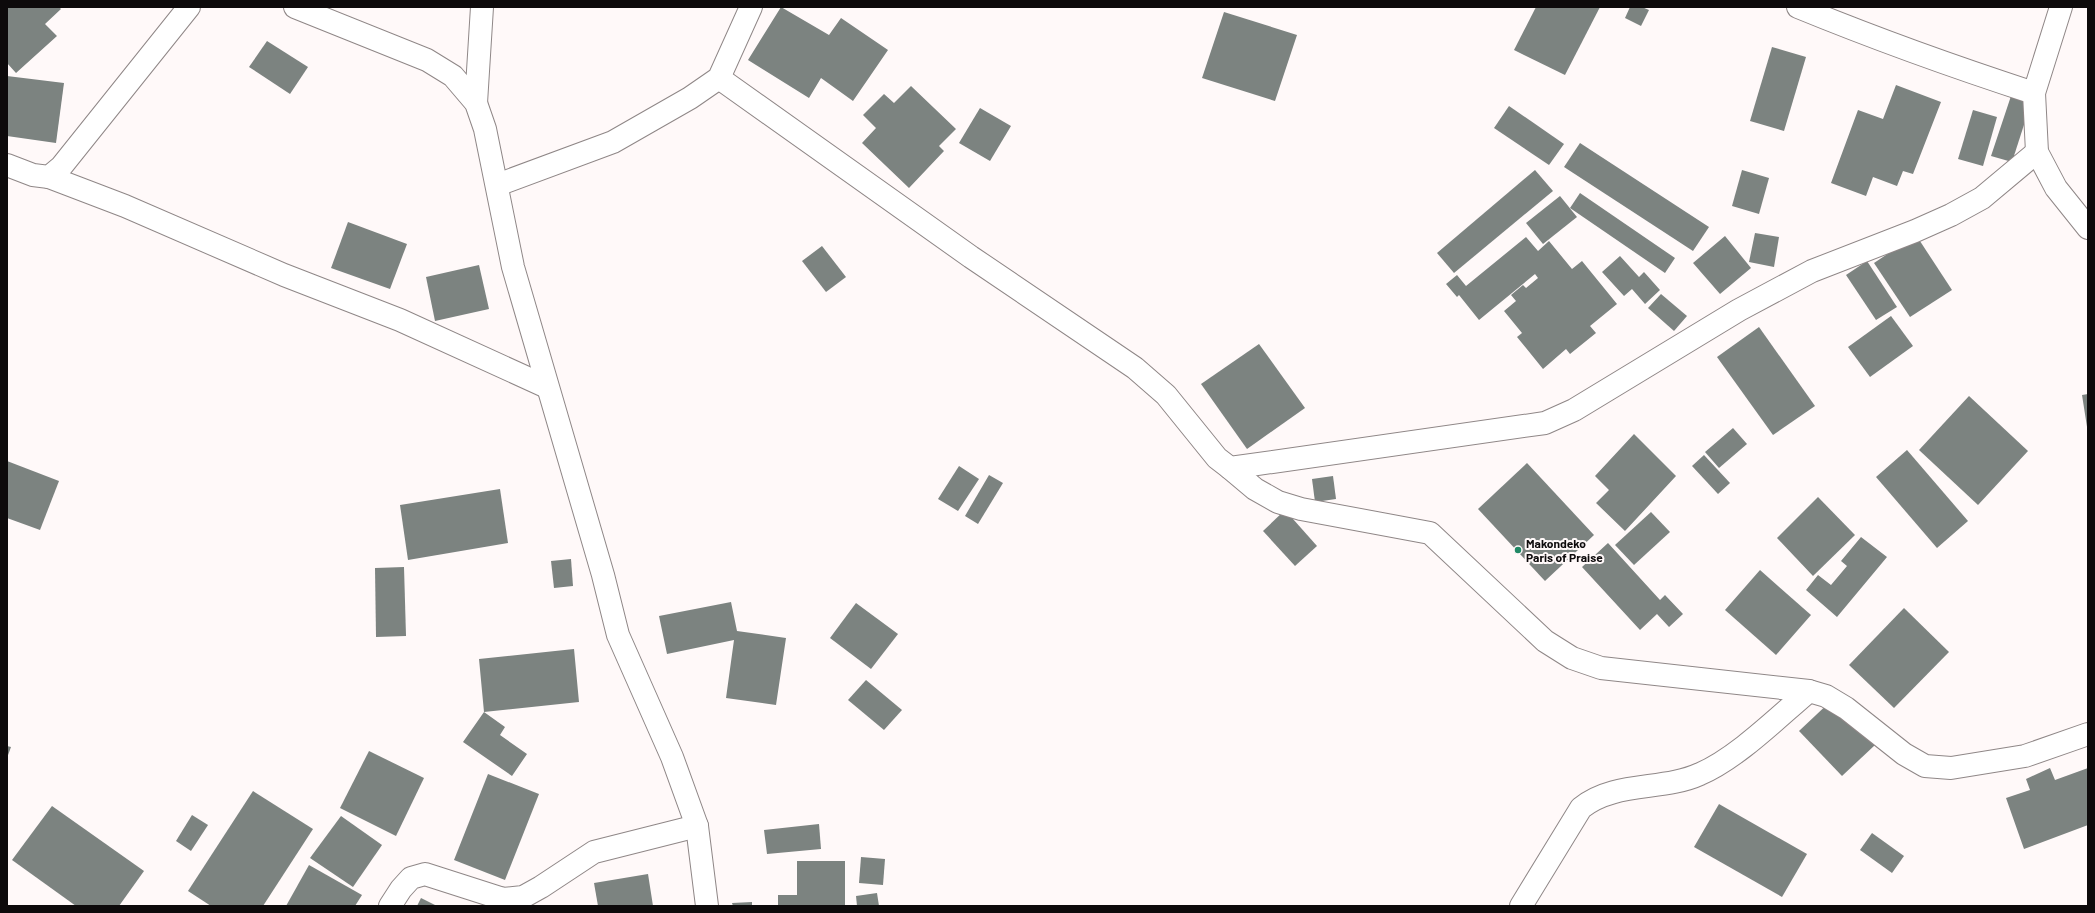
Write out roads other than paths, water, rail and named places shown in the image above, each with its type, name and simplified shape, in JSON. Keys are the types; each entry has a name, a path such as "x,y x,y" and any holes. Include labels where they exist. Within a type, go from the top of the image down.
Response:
{"street":[{"path":"49,177 61,168 189,7"},
{"path":"295,7 427,60 453,76 476,103 485,129 513,267 603,575 618,635 641,691 672,756 697,826 707,906"},
{"path":"476,103 482,7"},
{"path":"496,185 613,142 690,98 719,78 752,7"},
{"path":"1798,7 1864,34 1953,66 2034,92"},
{"path":"2061,7 2034,92 2037,152 2056,188 2088,228"},
{"path":"719,78 972,257 1135,368 1166,395 1217,458 1255,489 1278,502 1301,509 1430,534 1539,636 1572,658 1601,668 1809,691 1826,696 1846,708 1904,754 1925,766 1952,768 2025,756 2088,734"},
{"path":"1230,468 1545,424 1574,410 1739,310 1812,271 1915,231 1957,212 1982,198 2037,152"},
{"path":"7,165 33,175 49,177 125,206 284,275 400,320 547,387"},
{"path":"1521,906 1581,808 1591,800 1603,795 1675,782 1699,775 1721,764 1809,691"},
{"path":"390,906 401,888 411,878 425,874 503,899 523,897 594,852 697,826"}],"place":[{"name":"Makondeko Paris of Praise","path":"1518,550"}]}
